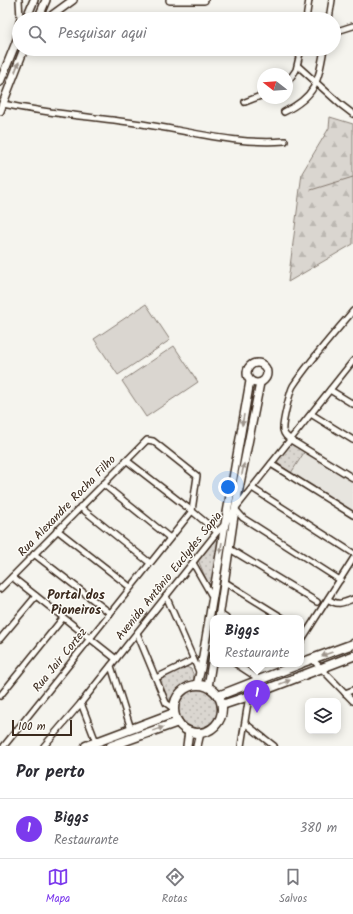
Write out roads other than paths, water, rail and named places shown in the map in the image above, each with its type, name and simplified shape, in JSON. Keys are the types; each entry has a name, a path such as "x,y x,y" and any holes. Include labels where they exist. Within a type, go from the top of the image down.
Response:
{"main road":[{"path":"304,662 353,644"},
{"path":"222,705 353,656"},
{"path":"218,696 284,667"},
{"path":"196,684 208,687 218,696 222,705 222,713 219,721 214,727 200,733 183,728 178,722 174,711 177,697 189,686 196,684"},
{"path":"86,746 174,711"},
{"path":"111,746 178,722"}],"street":[{"path":"20,0 20,12"},
{"path":"32,3 42,11 46,0"},
{"path":"57,12 73,0"},
{"path":"170,0 204,0"},
{"path":"307,12 309,0"},
{"path":"330,12 332,0"},
{"path":"341,30 353,26"},
{"path":"0,82 12,56"},
{"path":"0,111 21,56"},
{"path":"293,74 298,66 300,56"},
{"path":"284,112 301,102 317,83 323,56"},
{"path":"298,66 353,114"},
{"path":"245,102 257,97"},
{"path":"3,104 34,110 141,124 256,142 285,140"},
{"path":"353,311 323,346 292,387 283,424 284,434 291,440 353,478"},
{"path":"219,615 236,509 260,383 264,380 267,374 266,368 259,363 254,363 248,367 246,372 247,377 250,381 260,383"},
{"name":"Avenida Antônio Euclydes Sapia","path":"44,746 111,666 352,364"},
{"path":"210,615 250,381"},
{"path":"330,390 353,404"},
{"path":"311,414 353,440"},
{"name":"Rua Alexandre Rocha Filho","path":"0,589 126,460 145,441 149,439 198,476 192,511"},
{"path":"126,460 217,532"},
{"path":"271,464 353,515"},
{"path":"103,484 170,538"},
{"path":"252,488 353,553"},
{"path":"80,507 150,562"},
{"path":"236,509 243,518 340,580"},
{"name":"Rua Jair Cortez","path":"2,746 192,511"},
{"path":"57,530 130,587"},
{"path":"230,549 317,602"},
{"path":"34,554 110,613"},
{"path":"304,636 353,559"},
{"path":"193,563 213,598"},
{"path":"12,577 62,618 116,659"},
{"path":"225,582 278,615"},
{"path":"0,639 36,596"},
{"path":"166,596 200,674"},
{"path":"328,599 333,603 338,604 353,599"},
{"path":"196,684 200,674 210,616"},
{"path":"0,696 62,618"},
{"path":"137,633 166,703 174,711"},
{"path":"312,659 353,701"},
{"path":"156,678 194,660"},
{"path":"111,666 131,729"},
{"path":"208,687 211,667"},
{"path":"241,667 259,679"},
{"path":"345,693 353,690"},
{"path":"241,746 246,724 249,696"},
{"path":"81,703 96,742"},
{"path":"246,724 274,746"},
{"path":"187,746 189,731"},
{"path":"197,746 200,733"},
{"path":"0,741 2,746"}],"waterway":[{"path":"311,190 353,177"}],"place":[{"name":"Biggs","path":"257,713"}],"district":[{"name":"Portal dos Pioneiros","path":"76,602"}]}
